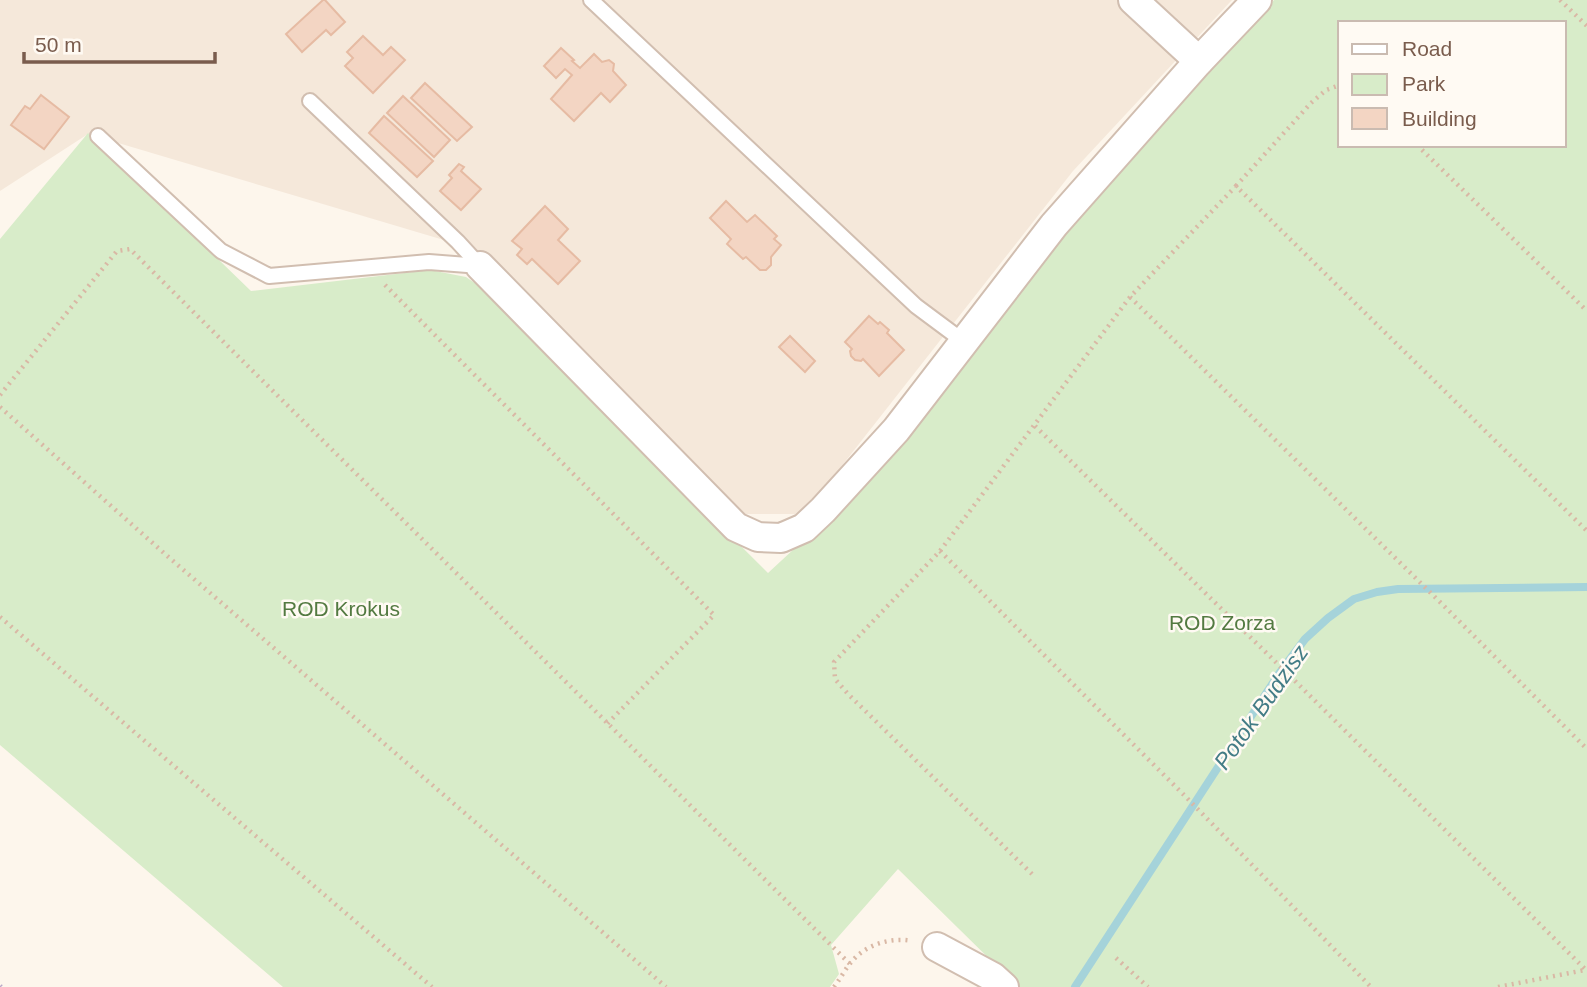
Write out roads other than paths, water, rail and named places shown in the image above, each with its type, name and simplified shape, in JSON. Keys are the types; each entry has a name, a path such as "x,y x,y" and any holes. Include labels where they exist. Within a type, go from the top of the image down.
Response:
{"street":[{"path":"1133,0 1199,61"},
{"path":"480,266 736,527 758,537 781,538 804,528 824,510 896,430 1054,225 1199,61 1257,0"},
{"path":"937,947 993,977 1004,987"}],"lane":[{"path":"592,0 916,306 963,341"},
{"path":"310,101 480,266"},
{"path":"98,136 221,251 269,276 429,262 480,266"}],"waterway":[{"name":"Potok Budzisz","path":"1075,987 1278,675 1305,639 1328,618 1354,599 1398,589 1587,587"}],"park label":[{"name":"ROD Krokus","path":"341,608"},
{"name":"ROD Zorza","path":"1222,622"}]}
